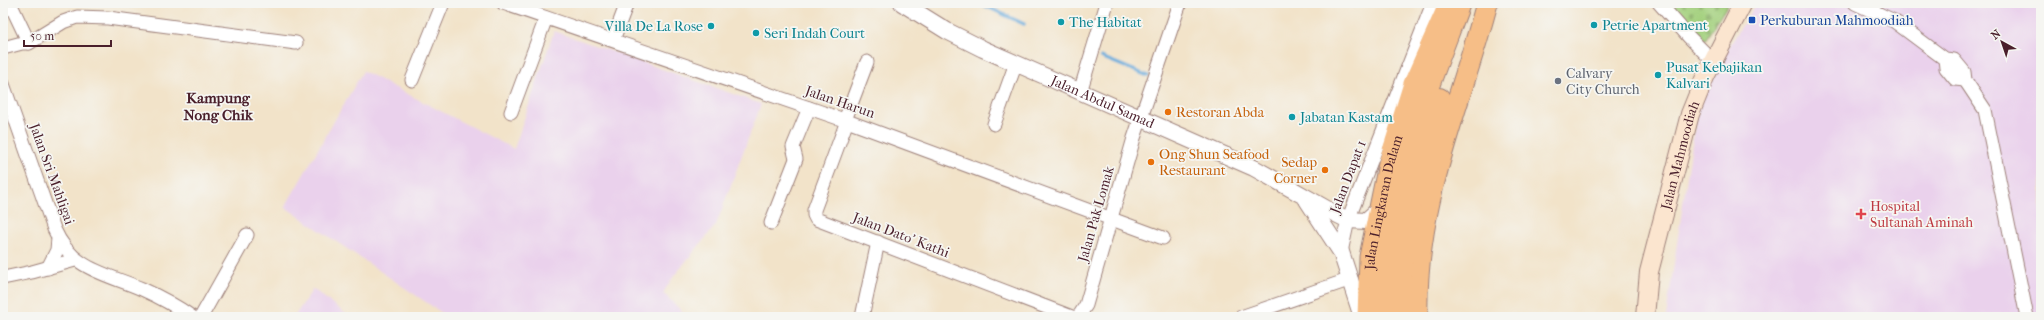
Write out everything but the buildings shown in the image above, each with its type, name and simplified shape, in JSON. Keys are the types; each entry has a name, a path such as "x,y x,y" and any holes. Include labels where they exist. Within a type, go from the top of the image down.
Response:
{"highway":[{"name":"Jalan Lingkaran Dalam","path":"1382,317 1384,255 1394,198 1412,134 1466,4"},
{"name":"Jalan Lingkaran Dalam","path":"1400,317 1403,243 1416,177 1466,4"}],"main road":[{"name":"Jalan Mahmoodiah","path":"1645,317 1649,272 1679,151 1690,114 1713,62 1743,3"},
{"name":"Jalan Lingkaran Dalam","path":"1368,317 1370,257 1378,210 1389,164 1414,84 1466,4"},
{"path":"1417,317 1422,233 1466,4"}],"street":[{"path":"412,80 443,3"},
{"name":"Jalan Harun","path":"504,3 846,120 1163,238"},
{"path":"613,40 627,3"},
{"name":"Jalan Abdul Samad","path":"902,3 947,31 1078,91 1254,168 1348,220 1366,221 1378,210"},
{"path":"1078,91 1087,68 1107,3"},
{"name":"Jalan Pak Lomak","path":"1076,317 1086,305 1141,119 1180,3"},
{"name":"Jalan Dapat 1","path":"1341,252 1348,220 1433,3"},
{"path":"1856,3 1894,20 1945,59 1946,68 1955,79 1965,80 1985,110 2027,317"},
{"path":"16,7 29,43"},
{"path":"1664,8 1713,62"},
{"path":"3,48 22,43 29,43 63,22 77,17 108,18 296,43"},
{"path":"511,112 546,18"},
{"path":"846,120 867,62"},
{"path":"994,124 1016,63"},
{"name":"Jalan Sri Mahligai","path":"3,84 58,238 75,260 100,273 167,300 192,317"},
{"path":"771,222 796,159 793,147 809,108"},
{"name":"Jalan Dato’ Kathi","path":"846,120 819,196 814,215 821,222 1076,317"},
{"name":"Jalan Abdul Samad","path":"1304,197 1341,252 1351,278 1362,317"},
{"path":"201,317 247,235"},
{"path":"48,268 57,250 58,238"},
{"path":"862,317 878,242"},
{"path":"3,278 48,268 75,260"},
{"path":"1241,317 1351,278"}],"shaded area":[{"name":"Hospital Sultanah Aminah","path":"1756,3 2041,3 2041,317 1666,317 1697,111 1721,60"},
{"path":"554,31 761,104 716,225 674,276 663,293 688,317 448,317 285,207 363,71 514,149"},
{"path":"313,289 350,317 294,317"}],"green space":[{"path":"1669,3 1729,3 1705,40"}],"waterway":[{"path":"979,3 1024,24"},
{"path":"1101,57 1148,76"}],"place":[{"name":"Perkuburan Mahmoodiah","path":"1752,20"},
{"name":"The Habitat","path":"1061,22"},
{"name":"Petrie Apartment","path":"1594,25"},
{"name":"Villa De La Rose","path":"711,26"},
{"name":"Seri Indah Court","path":"756,33"},
{"name":"Pusat Kebajikan Kalvari","path":"1658,75"},
{"name":"Calvary City Church","path":"1558,81"},
{"name":"Restoran Abda","path":"1168,112"},
{"name":"Jabatan Kastam","path":"1292,117"},
{"name":"Ong Shun Seafood Restaurant","path":"1151,162"},
{"name":"Sedap Corner","path":"1325,170"},
{"name":"Hospital Sultanah Aminah","path":"1861,214"}],"district":[{"name":"Kampung Nong Chik","path":"218,106"}]}
